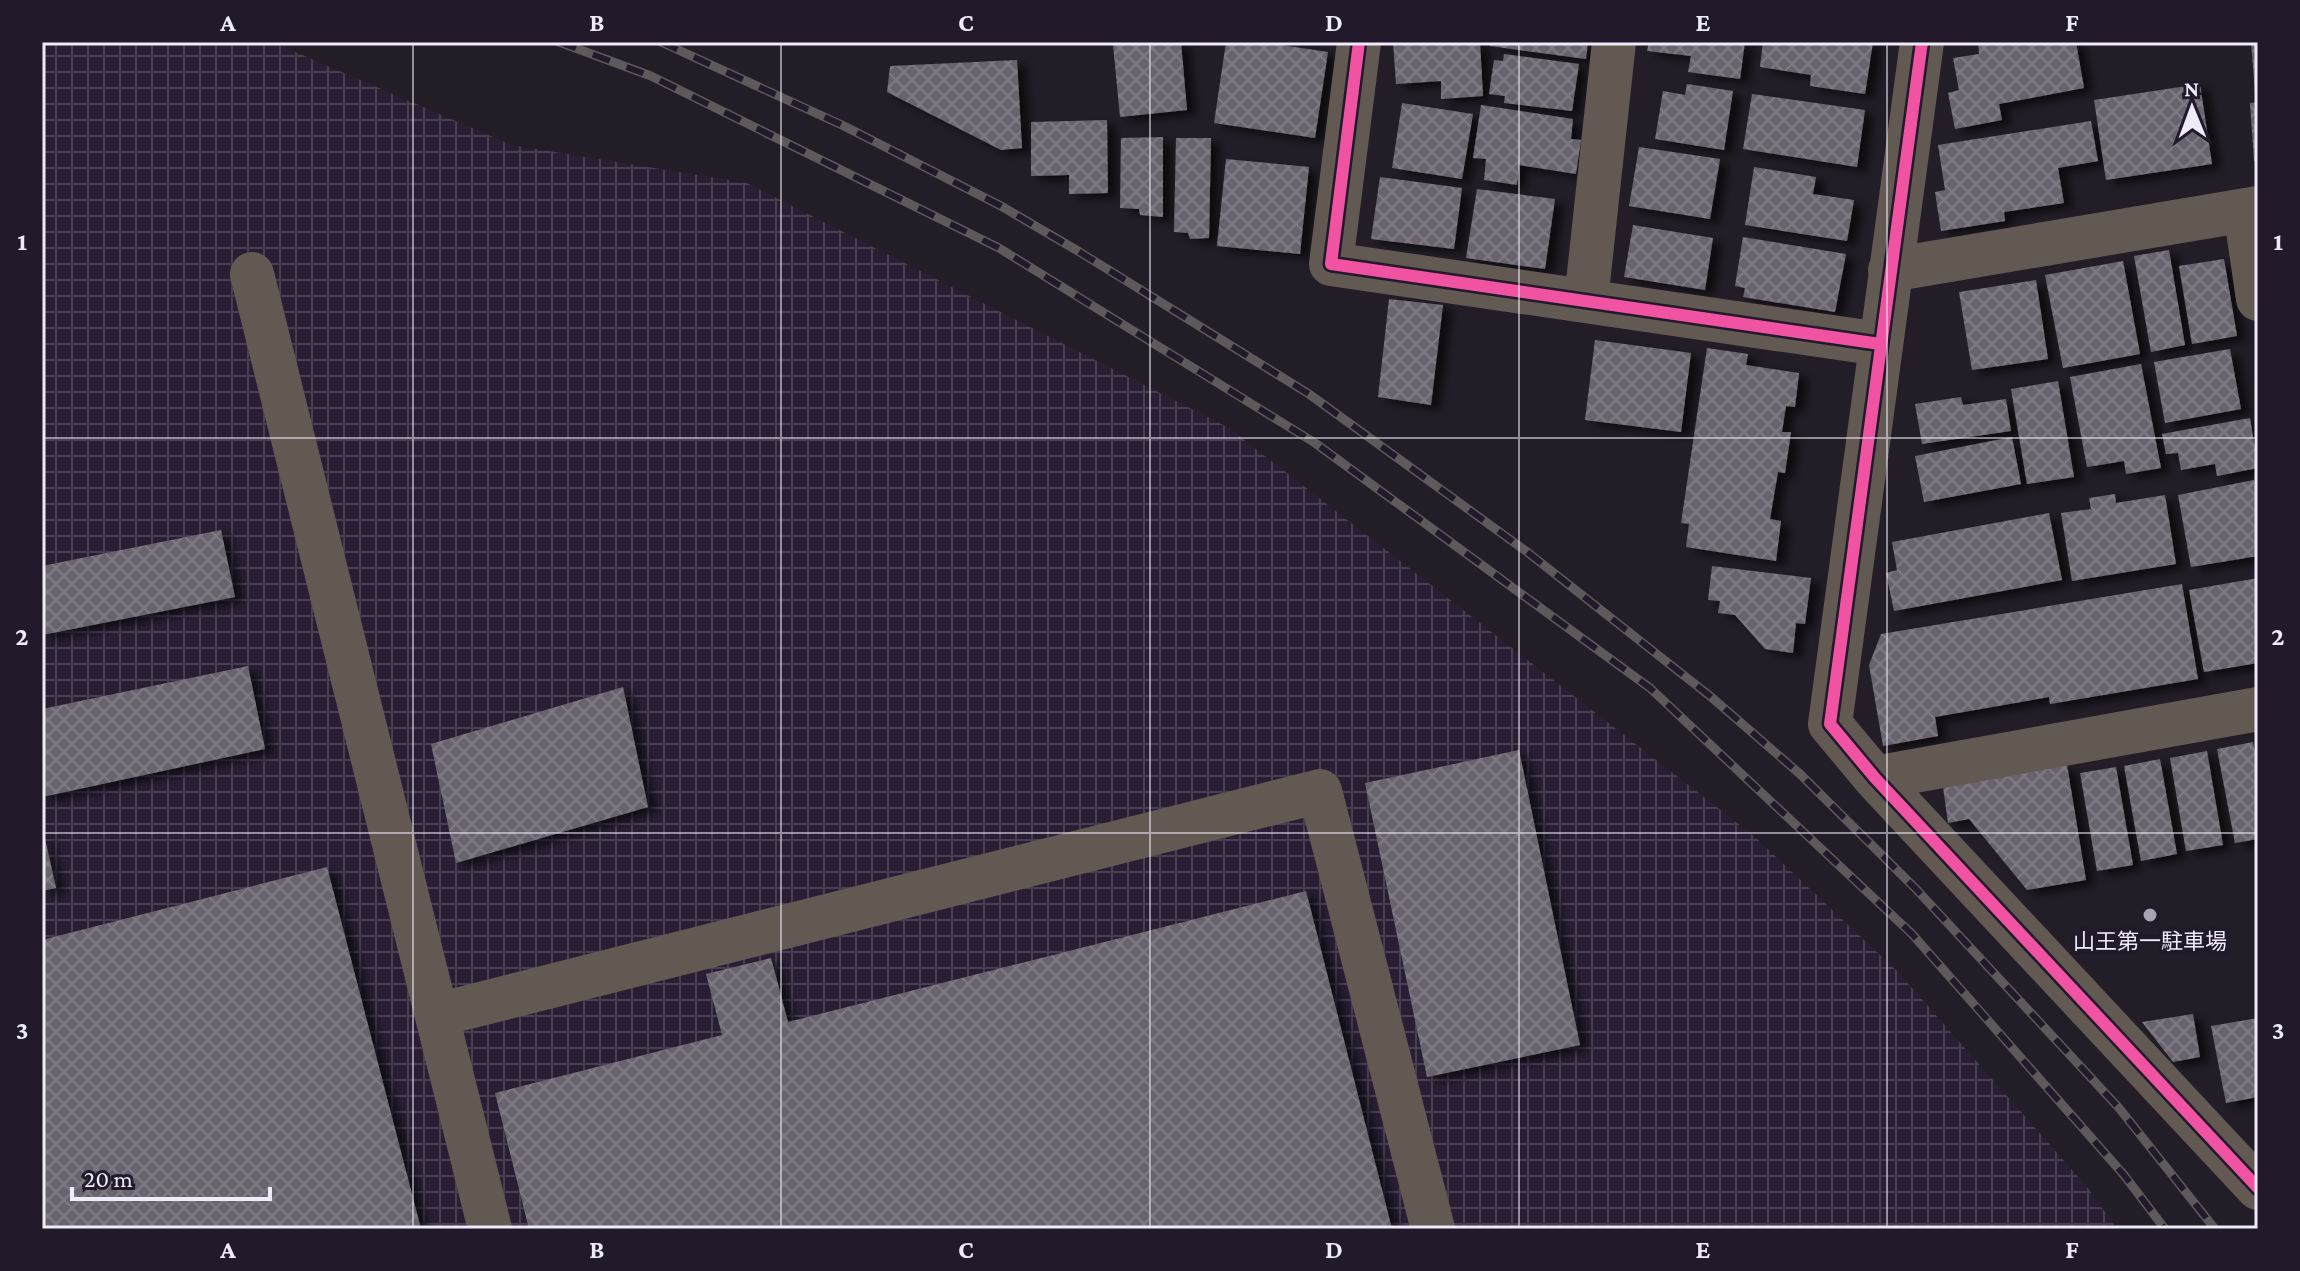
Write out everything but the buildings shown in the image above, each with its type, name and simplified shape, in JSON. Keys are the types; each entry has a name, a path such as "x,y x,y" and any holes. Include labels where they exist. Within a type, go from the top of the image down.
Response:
{"street":[{"path":"1359,42 1331,264 1880,344"},
{"path":"1586,301 1614,42"},
{"path":"1922,42 1830,724 1875,778 2258,1188"},
{"path":"1890,270 2252,209 2258,299"},
{"path":"252,274 490,1229"},
{"path":"1875,778 2258,709"},
{"path":"437,1015 1320,791 1433,1229"}],"shaded area":[{"path":"42,42 272,42 512,145 747,183 1229,428 1754,836 1898,972 2088,1188 2117,1229 42,1229"}],"railway":[{"path":"559,42 651,76 999,248 1315,443 1650,688 1912,934 2124,1175 2165,1229"},
{"path":"661,42 844,126 1001,206 1078,251 1309,394 1526,551 1710,696 1800,774 1916,889 2119,1108 2215,1229"}],"cycle path":[{"path":"1359,42 1331,264 1880,344"},
{"path":"1922,42 1830,724 1875,778 2258,1188"}],"place":[{"name":"山王第一駐車場","path":"2150,915"}]}
